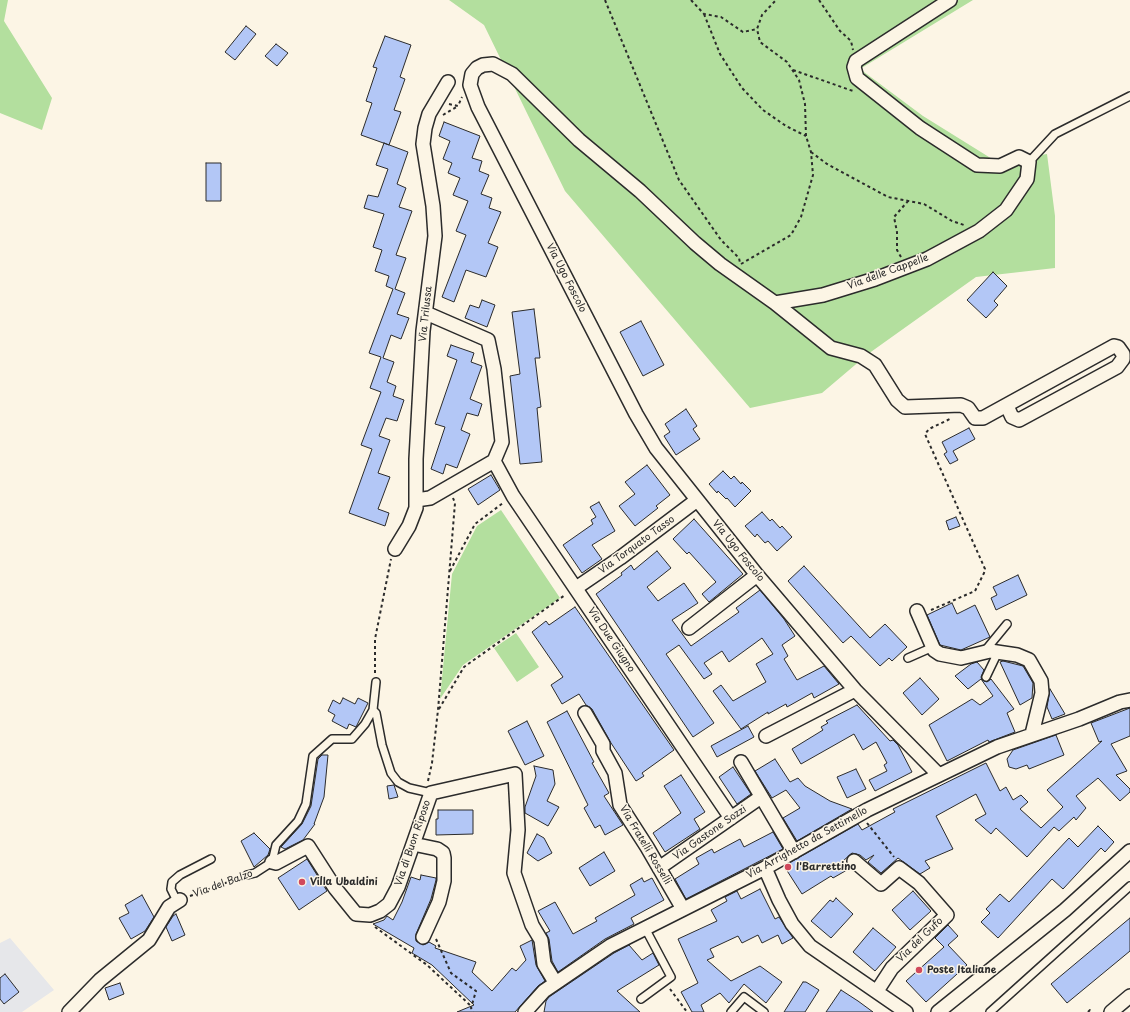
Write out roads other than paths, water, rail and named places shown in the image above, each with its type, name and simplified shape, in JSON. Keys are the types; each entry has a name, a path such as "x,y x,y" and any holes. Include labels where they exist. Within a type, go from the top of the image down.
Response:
{"street":[{"path":"950,0 856,60 854,67 857,78 920,128 977,165 1000,166 1019,157 1029,162"},
{"name":"Via Ugo Foscolo","path":"775,303 720,264 695,243 640,191 579,140 550,109 512,74 493,64 483,65 477,68 472,74 470,85 472,92 636,414 656,448 757,574 855,690 938,774"},
{"name":"Via Trilussa","path":"395,549 409,526 416,508 416,459 426,313 435,236 433,206 423,144 425,128 430,114 448,82"},
{"name":"Via delle Cappelle","path":"775,303 823,295 875,279 927,259 978,231 1006,210 1027,179 1029,162"},
{"path":"775,303 831,348 861,356 875,364 897,400 905,407 961,405 969,410 973,417 979,419 1007,406 1114,346 1118,347 1123,354 1123,359 1117,367 1019,420 1012,417 1007,406"},
{"path":"416,500 430,498 494,461 502,442 494,369 488,340 426,313"},
{"name":"Via Due Giugno","path":"494,461 513,496 731,818"},
{"name":"Via Torquato Tasso","path":"576,588 620,558 697,500"},
{"path":"689,628 757,574"},
{"path":"917,613 933,647 940,654 953,657 964,657 984,652 998,652 1027,658 1041,681 1042,693 1032,734"},
{"path":"766,736 855,690"},
{"name":"Via Arrighetto da Settimello","path":"525,1012 544,991 555,982 610,946 765,868 866,810 938,774 997,747 1078,719 1120,702 1130,700"},
{"name":"Via Fratelli Rosselli","path":"585,713 603,744 603,751 615,773 620,805 647,847 683,909"},
{"path":"741,762 794,852"},
{"name":"Via di Buon Riposo","path":"272,862 276,863 308,846 335,888 356,914 370,915 380,911 389,904 398,887 413,844 428,792 515,774 518,830 514,873 532,925 541,940 544,964 555,982"},
{"name":"Via Gastone Sozzi","path":"659,868 761,798"},
{"path":"413,844 437,849 443,853 444,858 444,881 439,902 423,937"},
{"path":"938,1012 1065,910 1130,851"},
{"name":"Via del Gufo","path":"854,861 881,884 899,868 919,883 947,915 892,968 877,990"},
{"path":"765,868 779,900 792,924 810,946 877,990 906,1012"},
{"path":"69,1012 100,980 149,940 169,907 178,900"},
{"path":"1111,1012 1130,996"}],"lane":[{"path":"1029,162 1055,134 1130,96"},
{"path":"984,652 1007,624"},
{"path":"908,658 933,647"},
{"path":"986,677 998,652"},
{"name":"Via di Buon Riposo","path":"376,682 373,710 376,713 382,745 391,773 398,782 409,788 428,792"},
{"path":"272,862 276,845 298,821 306,804 313,756 332,739 352,740 365,724 373,710"},
{"path":"178,900 172,893 172,882 211,859"},
{"name":"Via del Balzo","path":"247,875 255,873 272,862"},
{"path":"990,1012 1130,886"},
{"path":"641,999 671,977 645,928"},
{"path":"731,1012 744,997 764,1012"}],"place":[{"name":"I'Barrettino","path":"788,867"},
{"name":"Villa Ubaldini","path":"302,882"},
{"name":"Poste Italiane","path":"919,970"}]}
